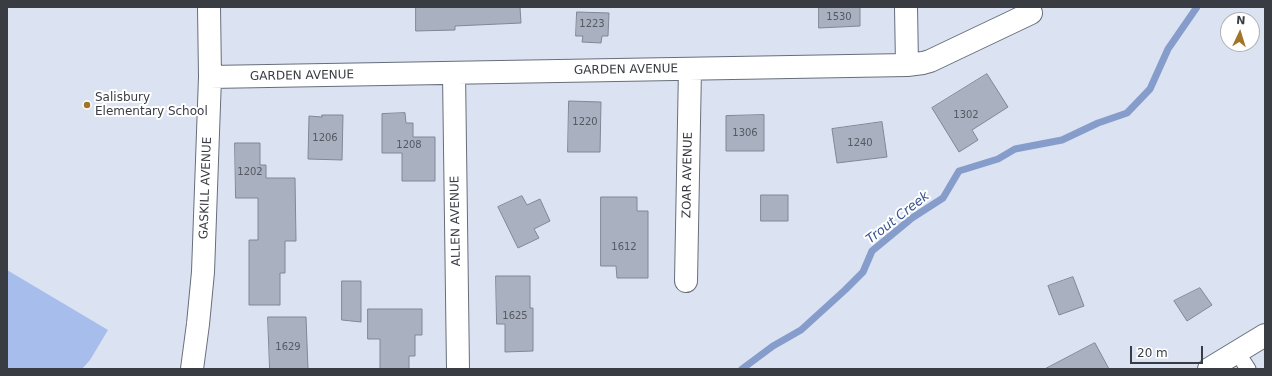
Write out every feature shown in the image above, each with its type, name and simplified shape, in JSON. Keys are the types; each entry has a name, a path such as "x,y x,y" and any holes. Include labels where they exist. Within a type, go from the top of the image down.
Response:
{"street":[{"name":"GASKILL AVENUE","path":"192,369 203,272 210,77 209,7"},
{"path":"906,7 907,65"},
{"name":"GARDEN AVENUE","path":"210,77 907,65 930,61 1031,13"},
{"name":"ZOAR AVENUE","path":"686,281 690,69"},
{"name":"ALLEN AVENUE","path":"454,73 458,369"},
{"path":"1209,369 1242,360 1265,335"}],"shaded area":[{"path":"7,270 108,330 90,360 82,369 7,369"}],"building":[{"path":"416,7 520,7 521,23 455,26 455,30 416,31"},
{"path":"819,7 860,7 860,26 819,28"},
{"path":"577,12 609,13 608,36 602,36 601,43 582,42 583,36 576,36"},
{"path":"987,74 1008,107 972,130 978,140 959,152 932,108"},
{"path":"569,101 601,102 600,152 568,152"},
{"path":"405,113 406,123 413,123 413,137 435,137 435,181 402,181 402,153 382,153 382,114"},
{"path":"322,115 343,115 342,160 308,159 309,116 322,117"},
{"path":"764,115 764,151 726,151 726,116"},
{"path":"882,122 887,157 837,163 832,129"},
{"path":"235,143 260,143 260,165 266,165 266,178 295,178 296,241 285,241 285,273 280,273 280,305 249,305 249,240 258,240 258,198 236,198"},
{"path":"761,195 788,195 788,221 761,221"},
{"path":"522,196 527,205 540,199 550,221 534,229 539,238 518,248 498,207"},
{"path":"601,197 637,197 637,211 648,211 648,278 617,278 616,266 601,266"},
{"path":"496,276 530,276 530,308 533,308 533,351 505,352 505,324 497,324"},
{"path":"1073,277 1084,306 1059,315 1048,286"},
{"path":"342,281 361,281 361,322 342,320"},
{"path":"1200,288 1212,305 1187,321 1174,301"},
{"path":"368,309 422,309 422,335 415,335 415,356 409,356 409,369 380,369 380,339 368,339"},
{"path":"268,317 306,317 308,369 270,369"},
{"path":"1095,343 1109,369 1045,369"}],"waterway":[{"name":"Trout Creek","path":"742,369 773,346 801,330 845,290 863,272 872,251 912,218 943,198 959,171 998,159 1015,149 1062,140 1098,123 1127,113 1150,89 1168,49 1197,7"}],"place":[{"name":"Salisbury Elementary School","path":"87,105"}]}
